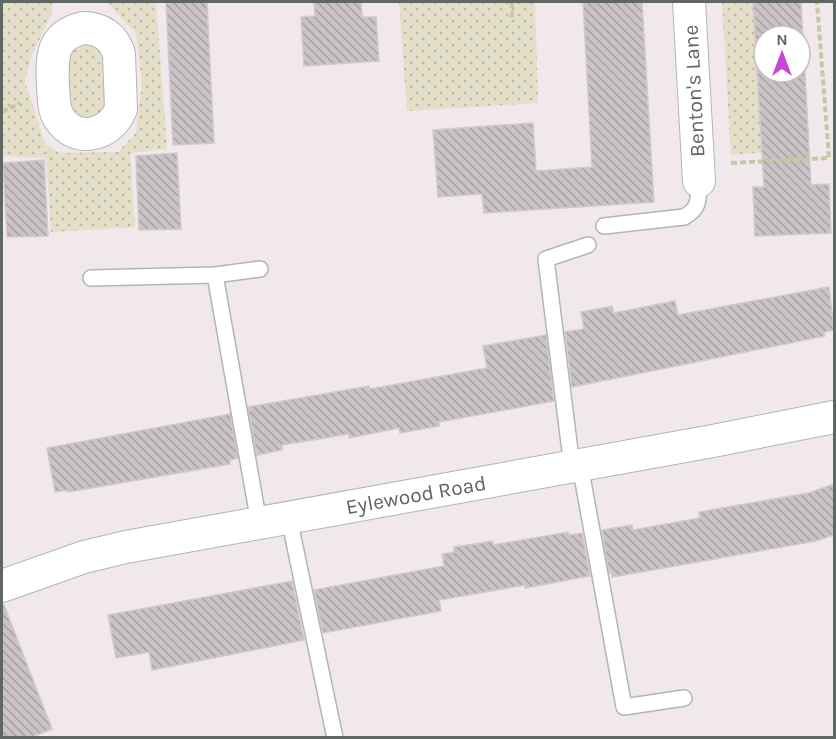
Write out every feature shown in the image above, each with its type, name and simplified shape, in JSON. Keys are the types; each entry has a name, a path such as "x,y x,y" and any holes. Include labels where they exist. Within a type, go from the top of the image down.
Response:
{"street":[{"name":"Benton's Lane","path":"689,2 699,173"},
{"name":"Eylewood Road","path":"2,586 84,557 834,417"}],"lane":[{"path":"604,226 684,217 694,211 698,201 699,173"},
{"path":"588,245 546,259 576,466 624,707 684,698"},
{"path":"91,278 215,275 260,269"},
{"path":"215,275 259,523"},
{"path":"290,518 335,738"}],"path":[{"path":"512,2 512,18"},
{"path":"817,2 829,158"},
{"path":"699,173 829,158 834,151"}],"shaded area":[{"path":"2,2 52,2 52,12 31,58 25,81 45,144 60,153 118,152 136,133 142,83 136,33 106,2 156,2 167,149 130,153 135,227 51,232 46,158 2,156"},
{"path":"399,2 535,2 538,103 407,111"},
{"path":"722,2 753,2 752,84 758,84 761,141 766,142 766,152 731,155"},
{"path":"78,39 105,47 111,102 93,125 67,112 67,49"}],"building":[{"path":"166,2 207,2 214,143 173,145"},
{"path":"314,2 361,2 362,17 376,17 379,61 304,66 301,17 315,16"},
{"path":"583,2 642,2 654,202 484,213 482,194 438,197 433,130 533,123 536,171 592,167"},
{"path":"753,2 801,2 802,24 754,24"},
{"path":"758,84 805,84 811,185 829,184 831,233 755,236 753,187 764,187"},
{"path":"177,153 181,229 139,230 136,156"},
{"path":"44,160 48,236 7,237 3,163"},
{"path":"829,287 834,330 824,332 825,336 572,387 565,332 584,329 581,312 612,306 614,313 675,301 678,315"},
{"path":"546,335 554,401 439,422 439,426 400,433 399,428 349,438 349,434 282,445 282,450 257,455 248,407 369,386 370,389 487,368 483,346"},
{"path":"230,414 238,458 230,460 230,464 68,492 68,490 55,492 47,448"},
{"path":"834,484 834,535 816,541 612,577 612,572 609,573 602,530 632,525 633,530 700,518 699,512 809,493"},
{"path":"568,532 569,535 582,533 590,576 439,600 441,611 323,633 314,590 444,566 442,554 454,552 454,547 493,541 493,545"},
{"path":"292,581 304,640 152,670 149,652 116,658 108,615"},
{"path":"2,605 4,605 52,729 29,738 2,738"}]}
